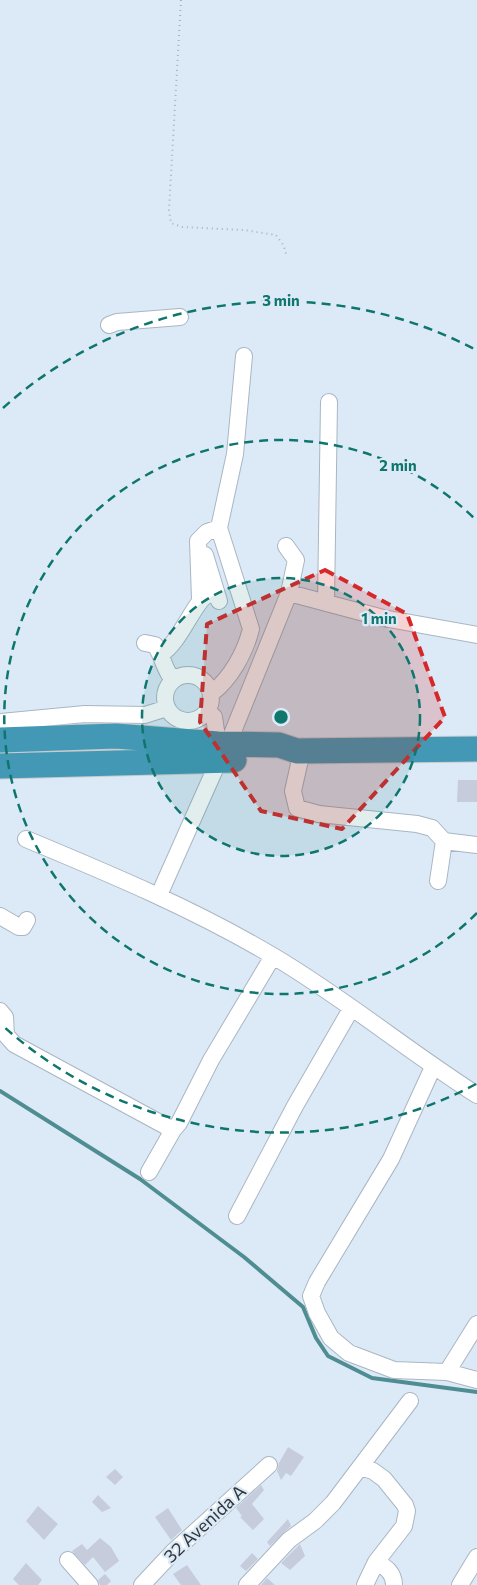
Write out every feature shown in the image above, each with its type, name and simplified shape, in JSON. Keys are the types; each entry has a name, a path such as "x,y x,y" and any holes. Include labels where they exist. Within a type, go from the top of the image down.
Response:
{"highway":[{"path":"0,740 91,736 148,727 222,750"},
{"path":"0,766 279,745 300,751 477,749"}],"street":[{"path":"109,325 117,322 180,316"},
{"path":"161,654 173,645 209,598 197,546 212,532 236,446 244,356"},
{"path":"326,602 329,402"},
{"path":"212,532 250,629 248,640 232,672 221,686 212,693"},
{"path":"158,895 289,593 296,560 286,546"},
{"path":"289,593 383,618 477,635"},
{"path":"145,643 155,645 161,654 167,672 173,680"},
{"path":"180,676 196,676 209,686 212,700 208,712 200,718 185,721 178,719 167,708 165,693 173,680 180,676"},
{"path":"0,722 85,714 148,727 167,708"},
{"path":"19,711 42,718"},
{"path":"208,712 214,717 222,750"},
{"path":"300,751 294,791 297,808 319,814 426,825 438,832 444,841 438,881"},
{"path":"26,839 158,895 273,956 433,1067 477,1095"},
{"path":"444,841 477,845"},
{"path":"0,916 20,927 23,927 27,920"},
{"path":"149,1172 172,1130 179,1123 211,1060 273,956"},
{"path":"237,1216 294,1106 351,1009"},
{"path":"0,1010 4,1014 5,1032 10,1041 172,1130"},
{"path":"433,1067 391,1159 317,1282 311,1296 313,1305 327,1332 349,1353 394,1370 447,1372 477,1380"},
{"path":"447,1372 477,1324"},
{"path":"247,1585 290,1540 322,1514 410,1401"},
{"name":"32 Avenida A","path":"142,1585 173,1552 269,1464"},
{"path":"360,1467 373,1471 384,1479 408,1511 404,1526 376,1562 365,1585"},
{"path":"460,1585 477,1557"},
{"path":"68,1560 90,1585"},
{"path":"376,1562 394,1577 394,1585"}],"path":[{"path":"181,0 169,210 171,223 182,227 244,230 276,234 284,246 286,254"}],"highlighted area":[{"path":"325,570 407,614 445,717 342,829 261,811 200,722 207,624"}],"building":[{"path":"458,780 477,780 477,802 457,802"},
{"path":"288,1447 304,1457 291,1476 286,1473 281,1480 277,1471 279,1463"},
{"path":"115,1469 123,1477 115,1485 106,1477"},
{"path":"261,1485 264,1490 252,1504 264,1519 253,1530 240,1517 242,1516 236,1508"},
{"path":"98,1495 111,1508 102,1512 92,1502"},
{"path":"38,1506 58,1524 44,1540 26,1521"},
{"path":"168,1508 182,1530 171,1540 155,1517"},
{"path":"288,1519 291,1526 270,1546 267,1542"},
{"path":"100,1538 111,1547 119,1561 105,1572 93,1557 85,1565 72,1551 82,1544 87,1550"},
{"path":"300,1544 305,1556 290,1570 281,1563"},
{"path":"252,1553 258,1559 246,1571 240,1566"},
{"path":"26,1563 42,1580 38,1585 19,1585 13,1579"},
{"path":"187,1565 201,1585 181,1585 173,1574"},
{"path":"105,1574 111,1581 107,1585 100,1585 98,1580"},
{"path":"267,1578 275,1585 261,1585"}],"waterway":[{"path":"0,1091 140,1179 244,1257 303,1307 316,1338 328,1356 372,1378 477,1392"}]}
